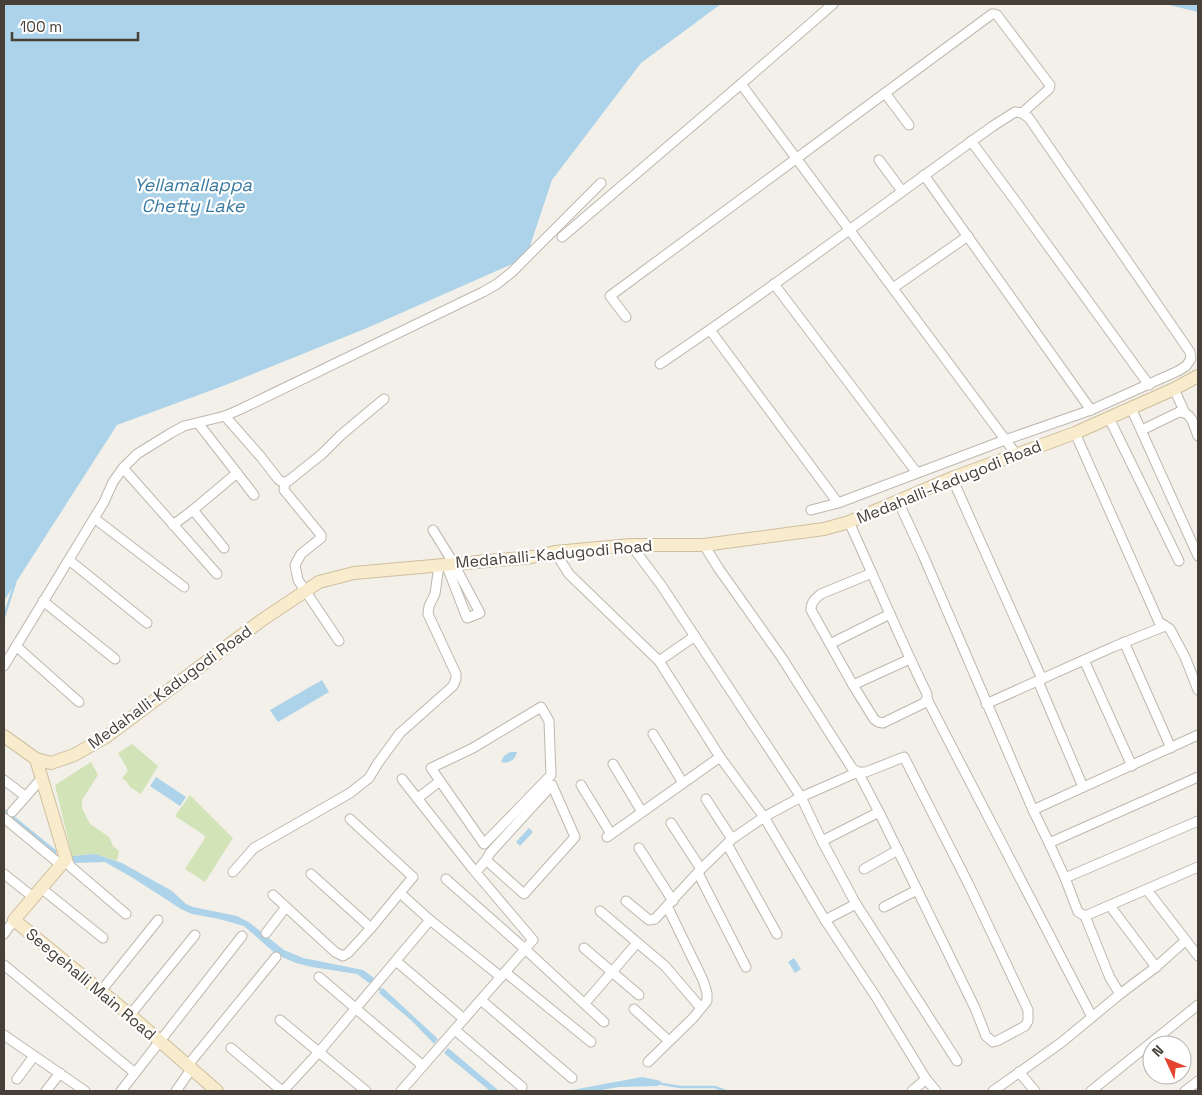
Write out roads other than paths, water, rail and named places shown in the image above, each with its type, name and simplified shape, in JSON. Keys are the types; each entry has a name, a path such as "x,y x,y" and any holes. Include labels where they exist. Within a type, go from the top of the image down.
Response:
{"street":[{"path":"562,237 832,4"},
{"path":"626,317 610,296 992,14 997,15 1050,84 1049,89 1022,112 1015,112 971,141 710,330 660,364"},
{"path":"741,84 1016,454"},
{"path":"885,93 909,124"},
{"path":"811,510 838,503 1005,440 1091,410 1149,385 1186,366 1191,359 1190,352 1029,118 1022,112"},
{"path":"971,141 1149,385"},
{"path":"879,160 902,191"},
{"path":"924,175 1091,410"},
{"path":"4,666 104,502 113,482 123,468 137,454 171,432 184,426 225,416 241,409 497,284 512,272 601,183"},
{"path":"893,288 968,236"},
{"path":"774,284 917,473"},
{"path":"710,330 838,503"},
{"name":"Medahalli-Kadugodi Road","path":"36,759 52,762 74,755 106,737 262,620 318,582 354,573 532,557 555,552 631,545 704,545 824,529 849,522 952,478 1075,433 1174,389 1198,376"},
{"path":"1174,389 1185,413 1192,420 1198,436"},
{"path":"225,416 278,479 285,482 292,480 322,454 340,435 384,399"},
{"path":"1131,408 1198,556"},
{"path":"1142,430 1179,412 1185,413"},
{"path":"1109,418 1179,561"},
{"path":"198,423 254,496"},
{"path":"1075,433 1159,622 1170,629 1198,690"},
{"path":"123,468 217,574"},
{"path":"173,525 237,473"},
{"path":"952,478 1040,680 1083,787"},
{"path":"285,482 284,490 321,535 321,538 301,554 295,565 298,580 339,641"},
{"path":"898,501 927,564 986,704 1065,878 1078,912 1085,916 1110,978 1120,994"},
{"path":"193,510 224,548"},
{"path":"94,518 184,587"},
{"path":"849,522 927,694 927,699 1092,1017"},
{"path":"433,530 446,564 467,618 480,613 446,564"},
{"path":"631,545 661,585 801,797 856,904 957,1061"},
{"path":"626,901 649,920 655,919 699,871 729,842 764,817 801,797 858,772 866,772 904,757 970,885 1028,1010 1028,1021 1025,1026 993,1042 986,1036 975,1008 918,890 858,772 852,768 782,658 704,545"},
{"path":"555,552 569,574 659,661 720,756 764,817 825,920 876,997 926,1079 936,1091"},
{"path":"69,560 147,623"},
{"path":"233,872 254,848 350,793 369,778 400,733 453,686 456,674 428,614 429,606 446,564"},
{"path":"872,573 821,594 814,600 811,610 874,719 883,723 924,703 927,699"},
{"path":"43,601 115,659"},
{"path":"830,644 890,614"},
{"path":"986,704 1124,642 1166,626"},
{"path":"659,661 695,636"},
{"path":"1124,642 1171,748"},
{"path":"16,646 79,702"},
{"path":"853,685 910,658"},
{"path":"1084,660 1132,766"},
{"path":"541,707 549,721 551,775 484,844 440,781 431,768 473,748 541,707"},
{"path":"653,734 684,783"},
{"path":"4,736 36,759 64,862"},
{"path":"1033,810 1198,736"},
{"path":"581,785 609,836 720,756"},
{"path":"613,764 642,812"},
{"path":"1049,842 1198,777"},
{"path":"12,812 42,778"},
{"path":"401,1091 533,940 402,779"},
{"path":"4,780 25,796"},
{"path":"418,798 440,781"},
{"path":"476,872 490,853 552,785 575,837 524,894 486,860"},
{"path":"706,799 776,934"},
{"path":"822,841 879,812"},
{"path":"4,818 64,862 126,914"},
{"path":"273,895 335,952 343,956 348,953 413,877 350,819"},
{"path":"1065,878 1198,821"},
{"path":"671,823 699,871 746,967"},
{"path":"639,848 670,904 707,993 707,1001 648,1062"},
{"path":"864,869 898,850"},
{"name":"Seegehalli Main Road","path":"64,862 14,920 101,991 217,1091"},
{"path":"1085,916 1198,867"},
{"path":"4,874 37,892 103,938"},
{"path":"311,874 371,928"},
{"path":"446,879 604,1022"},
{"path":"884,906 918,890"},
{"path":"1146,890 1198,956"},
{"path":"400,893 430,920 591,1042"},
{"path":"825,920 856,904"},
{"path":"1110,906 1156,967"},
{"path":"266,933 286,907"},
{"path":"600,911 665,966 701,1008"},
{"path":"4,933 14,920"},
{"path":"101,991 158,920"},
{"path":"231,1048 283,1091 319,1052 430,920"},
{"path":"130,1016 195,935"},
{"path":"121,1091 242,936"},
{"path":"993,1091 1062,1042 1156,967 1186,940"},
{"path":"585,1004 637,943"},
{"path":"584,948 639,995"},
{"path":"176,1091 190,1067 276,957"},
{"path":"396,961 464,1019"},
{"path":"4,965 135,1073"},
{"path":"319,977 423,1066"},
{"path":"481,1000 572,1078"},
{"path":"1091,1091 1198,1005"},
{"path":"634,1009 669,1041"},
{"path":"280,1020 366,1091"},
{"path":"455,1030 522,1087"},
{"path":"4,1035 84,1091"},
{"path":"17,1079 34,1056"},
{"path":"1019,1072 1035,1091"},
{"path":"46,1091 60,1073"},
{"path":"912,1091 926,1079"},
{"path":"1185,1091 1198,1081"}],"water":[{"name":"Yellamallappa Chetty Lake","path":"4,4 721,4 641,63 552,180 526,258 367,328 223,386 117,425 4,601"},
{"path":"1165,4 1198,4 1198,12"},
{"path":"322,680 329,692 278,722 270,710"},
{"path":"510,752 517,752 509,762 501,762 504,756"},
{"path":"156,777 186,797 180,806 150,786"},
{"path":"4,808 57,851 54,858 4,816"},
{"path":"529,828 533,832 520,846 516,842"},
{"path":"95,854 122,863 172,891 186,904 237,916 250,923 284,950 303,958 363,970 374,978 369,983 357,974 296,963 277,955 244,926 192,914 181,909 105,862 73,863 70,861 72,856"},
{"path":"794,958 801,969 795,973 788,962"},
{"path":"383,988 438,1039 434,1044 412,1021 379,993"},
{"path":"448,1048 498,1090 502,1091 490,1091 444,1053"},
{"path":"642,1077 661,1081 658,1086 619,1087 596,1091 567,1091"}],"waterway":[{"path":"4,617 15,583"},
{"path":"369,979 383,992"},
{"path":"657,1083 680,1087 715,1087 725,1091"}]}
